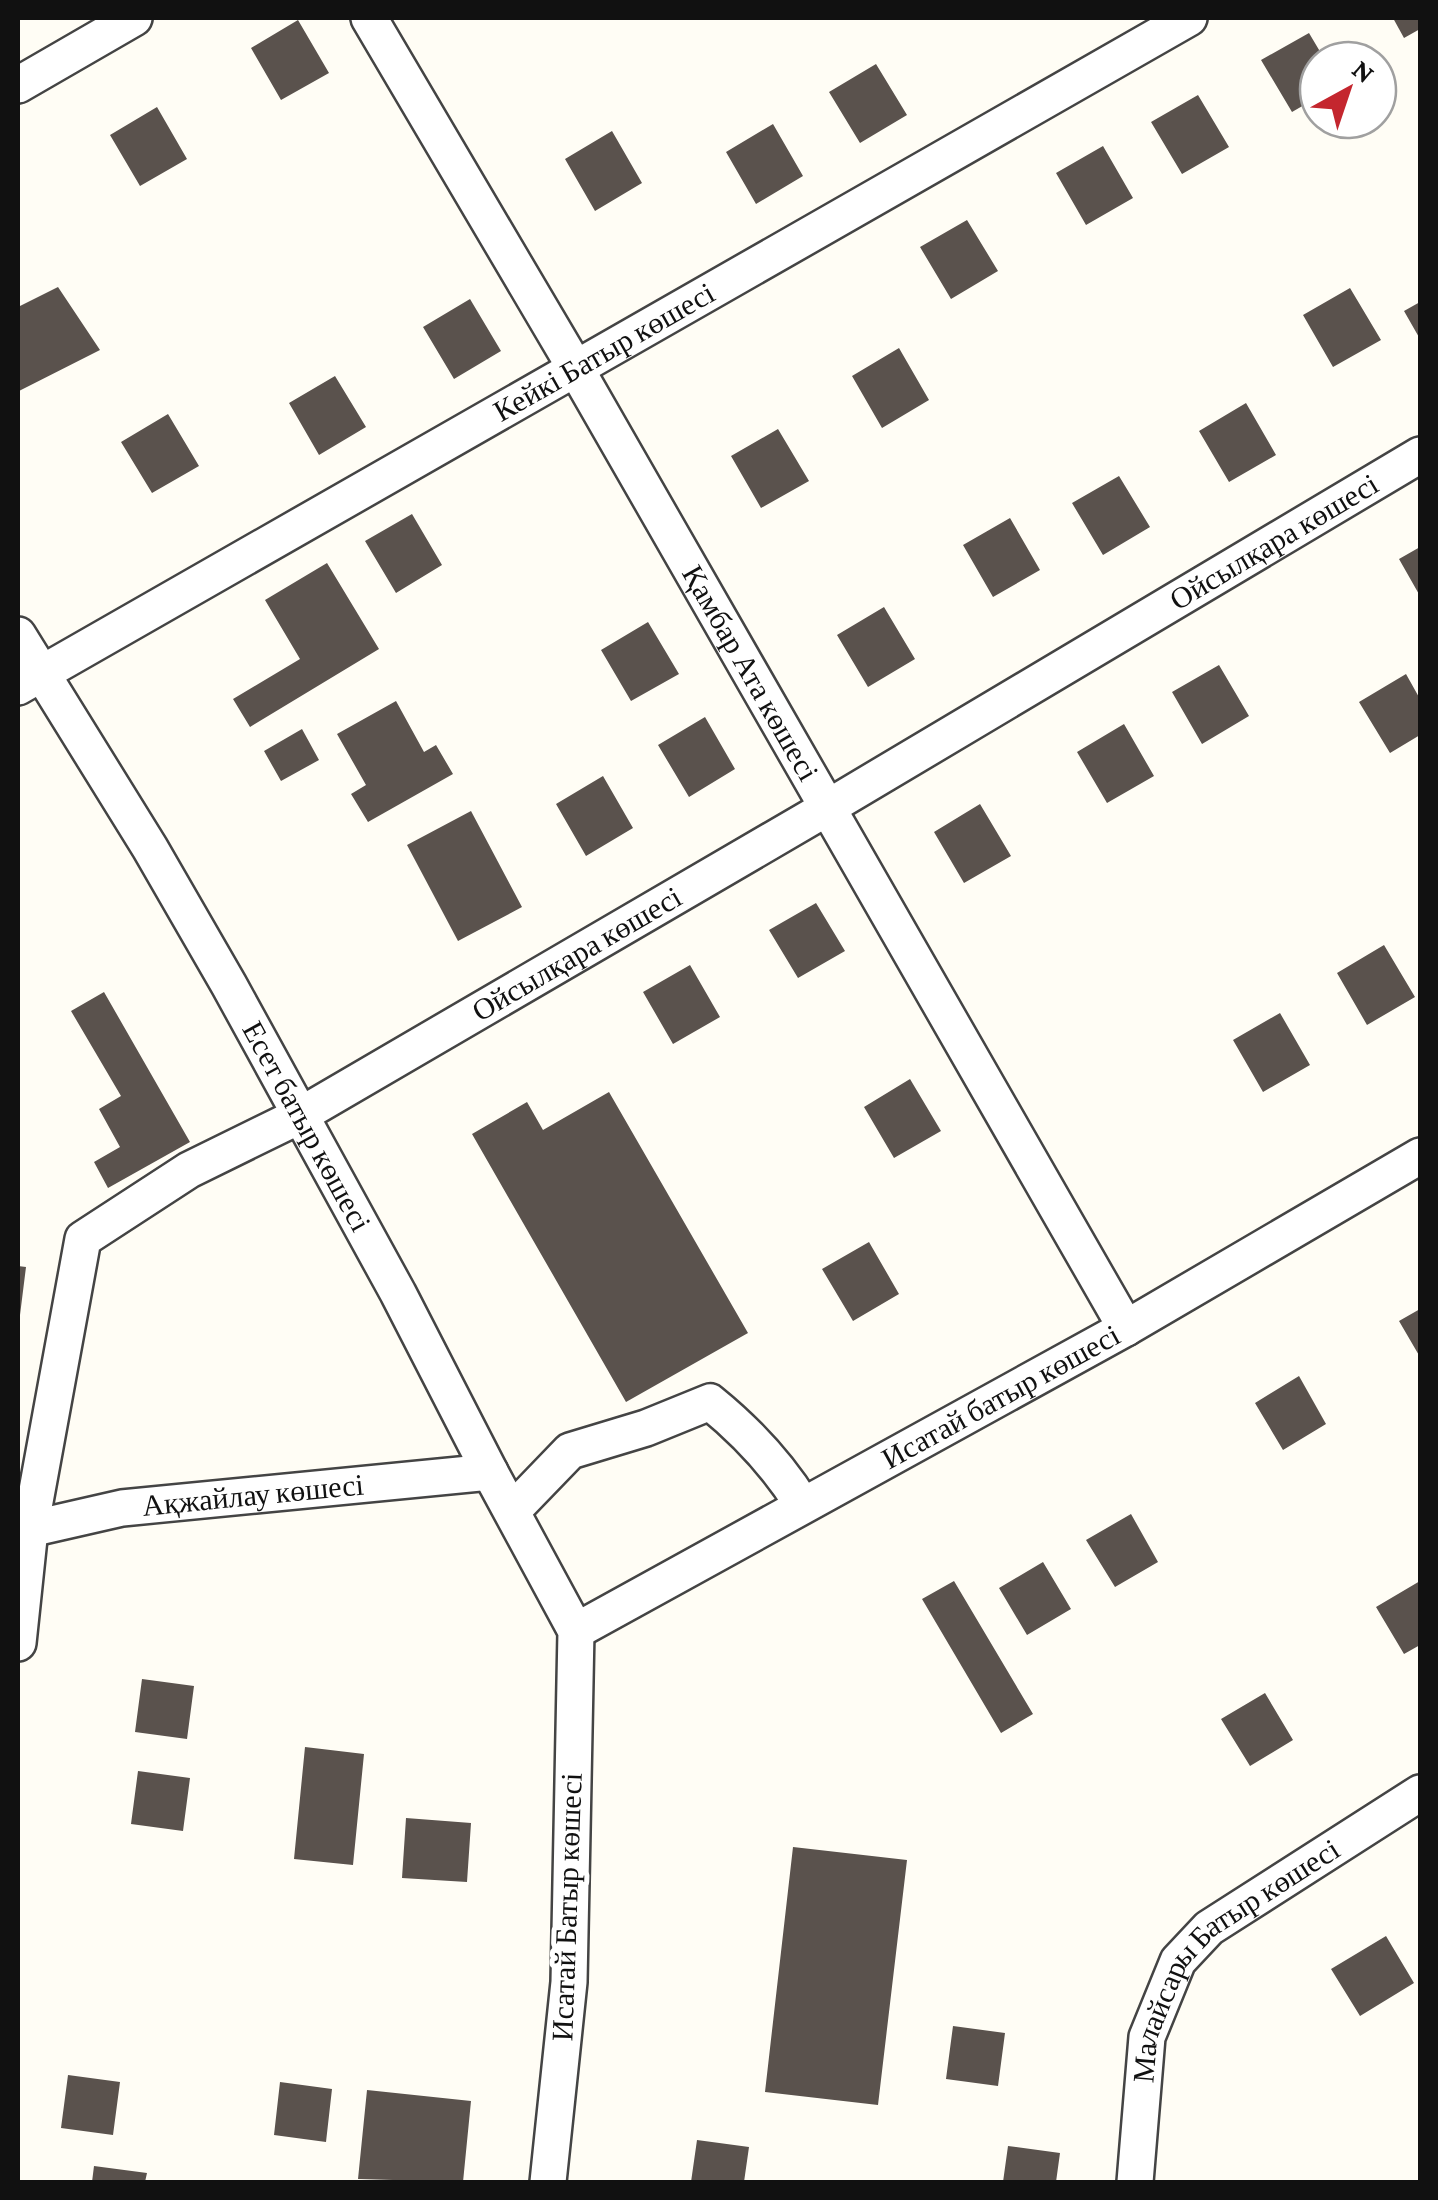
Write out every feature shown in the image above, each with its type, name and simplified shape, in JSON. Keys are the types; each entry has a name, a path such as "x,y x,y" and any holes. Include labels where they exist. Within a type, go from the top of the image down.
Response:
{"street":[{"path":"18,85 134,18"},
{"name":"Қамбар Ата көшесі","path":"369,18 576,369 1126,1328"},
{"name":"Кейкі Батыр көшесі","path":"29,680 1189,18"},
{"name":"Ойсылқара көшесі","path":"18,1643 24,1529 83,1239 188,1170 299,1116 1420,456"},
{"name":"Есет батыр көшесі","path":"18,635 29,680 150,848 398,1293 576,1631"},
{"name":"Исатай батыр көшесі","path":"576,1631 1126,1328 1420,1156"},
{"path":"512,1510 570,1451 646,1428 710,1402 746,1431 802,1504"},
{"name":"Ақжайлау көшесі","path":"24,1529 122,1508 490,1472"},
{"name":"Исатай Батыр көшесі","path":"548,2182 569,1982 576,1631"},
{"name":"Малайсары Батыр көшесі","path":"1135,2182 1147,2037 1178,1961 1209,1928 1420,1793"}],"building":[{"path":"1393,18 1420,18 1420,29 1404,38"},
{"path":"298,20 329,73 281,100 251,48"},
{"path":"1309,33 1313,40 1298,40 1298,109 1292,112 1261,60"},
{"path":"876,64 907,115 860,143 829,92"},
{"path":"1198,95 1229,147 1182,174 1151,122"},
{"path":"157,107 187,159 140,186 110,135"},
{"path":"773,124 803,176 756,204 726,152"},
{"path":"612,131 642,183 595,211 565,159"},
{"path":"1103,146 1133,198 1086,225 1056,173"},
{"path":"967,220 998,271 951,299 920,247"},
{"path":"58,287 100,350 19,391 18,307"},
{"path":"1350,288 1381,340 1333,367 1303,315"},
{"path":"470,299 501,351 454,379 423,327"},
{"path":"1420,302 1420,339 1404,311"},
{"path":"899,348 929,400 882,428 852,376"},
{"path":"335,376 366,427 319,455 289,403"},
{"path":"1246,403 1276,455 1229,482 1199,431"},
{"path":"168,414 199,466 152,493 121,442"},
{"path":"778,429 809,481 761,508 731,456"},
{"path":"1119,476 1150,527 1103,555 1072,503"},
{"path":"412,514 442,565 396,593 365,541"},
{"path":"1010,518 1040,570 993,597 963,545"},
{"path":"1420,547 1420,596 1399,559"},
{"path":"327,563 379,649 250,727 233,699 300,659 265,600"},
{"path":"884,607 915,659 868,687 837,635"},
{"path":"648,622 679,674 631,701 601,650"},
{"path":"1219,665 1249,716 1202,744 1172,692"},
{"path":"1406,674 1420,699 1420,735 1390,753 1359,702"},
{"path":"396,701 424,752 436,745 453,774 368,822 351,794 366,785 337,734"},
{"path":"705,717 735,769 689,797 658,745"},
{"path":"1124,724 1154,776 1107,803 1077,752"},
{"path":"302,729 319,760 281,781 264,751"},
{"path":"603,776 633,828 586,856 556,804"},
{"path":"980,804 1011,856 964,883 934,832"},
{"path":"471,811 522,907 458,941 407,845"},
{"path":"816,903 845,951 798,978 769,930"},
{"path":"1384,945 1415,997 1367,1025 1337,973"},
{"path":"690,965 720,1017 673,1044 643,992"},
{"path":"104,992 190,1142 108,1188 94,1162 120,1147 99,1109 121,1096 71,1011"},
{"path":"1280,1013 1310,1065 1263,1092 1233,1040"},
{"path":"910,1079 941,1131 894,1158 864,1107"},
{"path":"609,1092 748,1333 626,1402 472,1134 527,1102 543,1130"},
{"path":"869,1242 899,1294 853,1321 822,1269"},
{"path":"18,1266 26,1267 20,1315 18,1314"},
{"path":"1420,1309 1420,1357 1399,1321"},
{"path":"1299,1376 1326,1424 1283,1450 1255,1403"},
{"path":"1131,1514 1158,1562 1115,1587 1086,1540"},
{"path":"1043,1562 1071,1609 1027,1635 999,1588"},
{"path":"954,1581 1033,1714 1001,1733 922,1599"},
{"path":"1420,1581 1420,1645 1404,1654 1376,1607"},
{"path":"142,1679 194,1686 187,1739 135,1732"},
{"path":"1265,1693 1293,1740 1250,1766 1221,1719"},
{"path":"305,1747 364,1754 353,1865 294,1859"},
{"path":"138,1771 190,1778 183,1831 131,1824"},
{"path":"406,1818 471,1823 467,1882 402,1878"},
{"path":"793,1847 907,1860 878,2105 765,2092"},
{"path":"1386,1936 1414,1983 1360,2016 1331,1969"},
{"path":"953,2026 1005,2033 998,2086 946,2079"},
{"path":"68,2075 120,2082 113,2135 61,2128"},
{"path":"280,2082 332,2089 326,2142 274,2135"},
{"path":"367,2090 471,2101 463,2182 358,2179"},
{"path":"697,2140 749,2147 744,2182 691,2182"},
{"path":"1008,2146 1060,2153 1056,2182 1003,2182"},
{"path":"94,2166 147,2173 145,2182 92,2182"}]}
